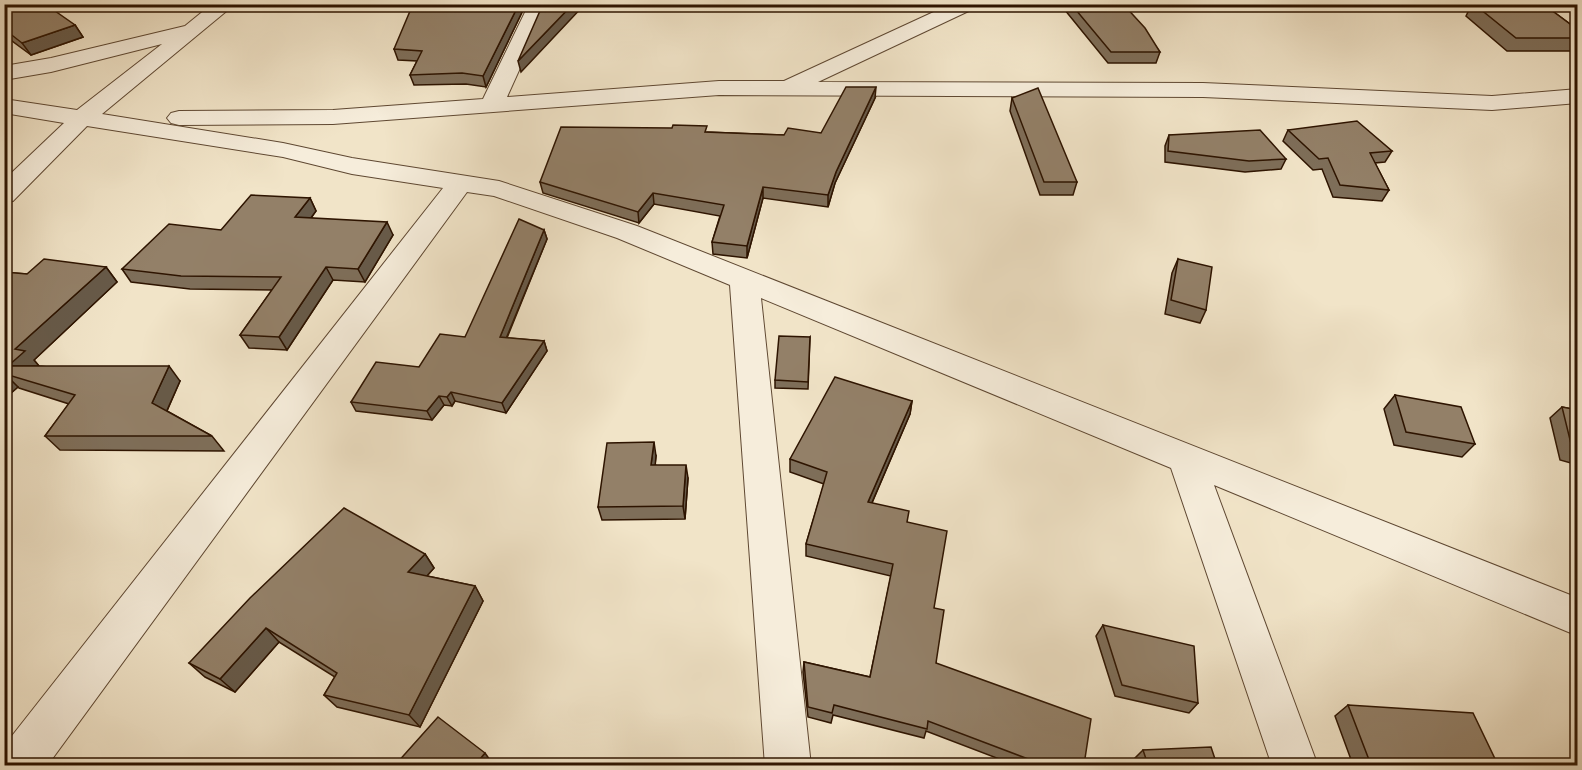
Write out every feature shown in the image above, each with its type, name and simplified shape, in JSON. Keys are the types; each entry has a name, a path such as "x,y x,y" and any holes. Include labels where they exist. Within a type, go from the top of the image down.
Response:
{"street":[{"path":"4,195 81,119 225,4"},
{"path":"492,104 539,4"},
{"path":"784,88 968,4"},
{"path":"4,73 193,30"},
{"path":"81,119 333,117 719,88 1203,90 1492,102 1578,96"},
{"path":"4,106 283,150 352,166 499,189 606,225 1578,617"},
{"path":"18,765 460,183"},
{"path":"744,280 788,765"},
{"path":"1186,459 1295,765"}],"building":[{"path":"23,4 45,4 75,25 22,43 4,29 4,10"},
{"path":"413,4 519,4 483,76 462,73 410,75 422,51 394,49"},
{"path":"543,4 573,4 518,61"},
{"path":"1071,4 1123,4 1145,28 1160,52 1111,52"},
{"path":"1474,4 1543,4 1578,30 1578,38 1516,38"},
{"path":"846,87 876,87 836,172 828,195 763,187 747,246 712,242 724,205 653,193 638,212 540,182 561,127 672,128 673,125 707,126 705,132 784,135 788,128 821,133"},
{"path":"1038,88 1077,182 1044,182 1012,98"},
{"path":"1357,121 1392,151 1370,153 1389,190 1340,185 1328,158 1319,159 1288,130"},
{"path":"1260,130 1286,159 1249,161 1168,151 1169,135"},
{"path":"251,195 310,198 295,217 387,222 358,269 326,267 279,337 240,335 281,277 181,276 122,269 169,224 221,230"},
{"path":"519,219 544,230 500,337 544,341 502,403 451,392 447,397 439,396 427,411 351,402 376,362 419,367 440,334 465,337"},
{"path":"44,259 106,267 15,349 25,351 8,366 169,366 152,403 212,436 45,436 75,395 5,374 4,371 4,272 27,274"},
{"path":"1178,259 1212,267 1206,310 1171,300"},
{"path":"779,336 810,337 808,382 775,380"},
{"path":"835,377 912,401 868,502 909,511 907,522 947,531 934,608 944,610 936,663 1091,719 1084,765 1044,765 928,721 927,729 834,705 832,713 808,707 804,662 870,677 893,564 806,544 827,472 790,459"},
{"path":"1395,395 1461,407 1475,444 1406,432"},
{"path":"1562,407 1578,410 1578,450 1572,448"},
{"path":"654,442 651,465 686,465 683,506 598,507 607,443"},
{"path":"344,508 425,554 408,572 475,586 409,715 324,695 337,673 266,628 220,679 189,663 250,598"},
{"path":"1103,625 1194,646 1198,703 1122,685"},
{"path":"1348,705 1473,713 1498,765 1371,765"},
{"path":"438,717 485,753 475,765 397,765 396,764"},
{"path":"1211,747 1217,765 1148,765 1143,750"}]}
